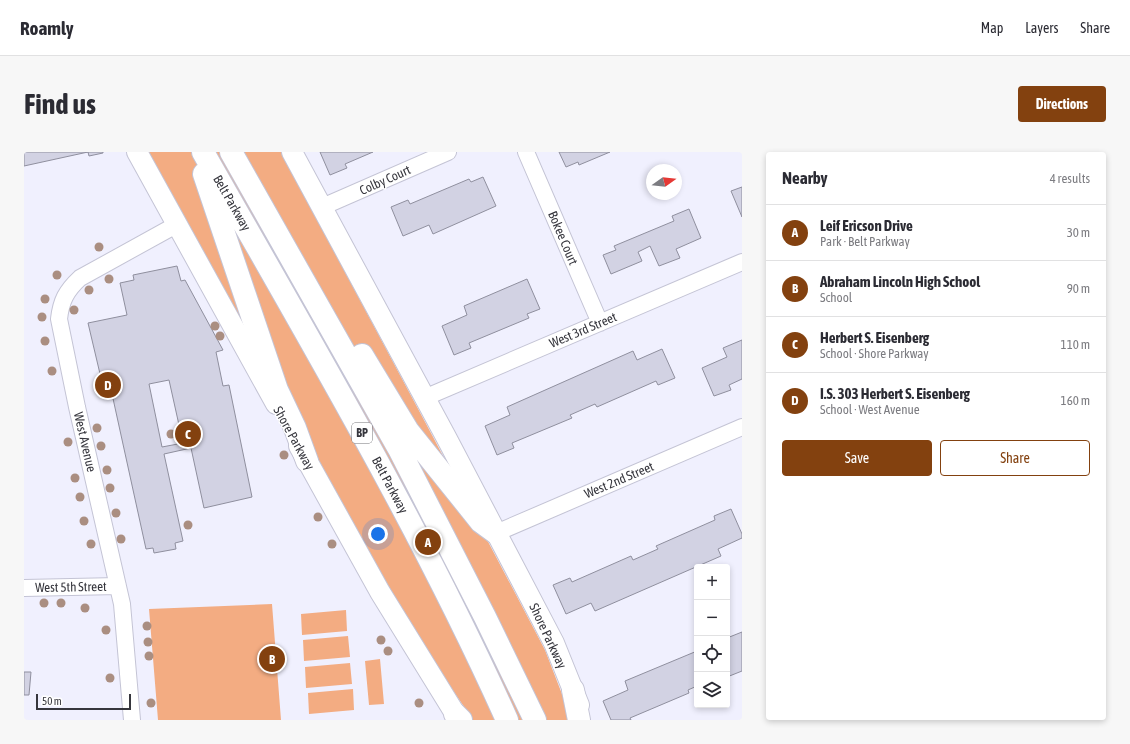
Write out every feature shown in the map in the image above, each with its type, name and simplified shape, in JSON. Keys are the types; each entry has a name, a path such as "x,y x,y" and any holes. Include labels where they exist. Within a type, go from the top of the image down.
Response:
{"highway":[{"path":"196,152 277,390 295,428 307,461"},
{"name":"Belt Parkway","path":"203,152 381,468 432,564 507,720"},
{"name":"Belt Parkway","path":"231,152 399,449 485,617 535,720"},
{"path":"308,288 350,335 408,431 481,522 496,533"},
{"path":"572,690 578,720"}],"main road":[{"name":"Shore Parkway","path":"137,152 380,592 458,718"},
{"name":"Shore Parkway","path":"292,152 554,643 572,690 586,720"}],"street":[{"name":"Colby Court","path":"322,207 448,152"},
{"name":"Bokee Court","path":"526,152 600,323"},
{"name":"West Avenue","path":"132,720 122,604 59,319 65,294 80,278 176,225"},
{"name":"West 3rd Street","path":"424,398 742,262"},
{"name":"West 2nd Street","path":"496,533 742,427"},
{"name":"West 5th Street","path":"24,588 118,586"}],"shaded area":[{"path":"146,152 281,152 545,650 572,720 473,720 422,645 370,557"},
{"path":"272,604 281,720 158,720 149,609"},
{"path":"346,610 347,631 302,635 301,614"},
{"path":"348,636 350,657 304,661 303,640"},
{"path":"380,659 384,704 369,705 365,661"},
{"path":"350,663 352,684 306,688 305,667"},
{"path":"353,689 354,710 309,714 308,693"}],"building":[{"path":"24,152 88,152 24,166"},
{"path":"88,152 103,152 103,153 89,156"},
{"path":"320,152 373,152 345,164 347,168 330,175"},
{"path":"559,152 610,152 579,165 578,162 566,167"},
{"path":"483,177 496,206 433,234 429,225 403,236 391,207 408,200 410,204 469,179 471,182"},
{"path":"742,187 742,217 731,191"},
{"path":"689,209 701,238 676,249 680,258 659,266 650,246 638,252 642,261 611,274 603,255 616,250 614,246 674,221 672,216"},
{"path":"177,266 181,281 185,280 223,350 216,352 223,386 229,385 252,497 204,508 191,448 164,454 183,541 175,543 176,549 154,553 153,548 146,549 112,394 105,395 88,323 127,315 120,283 134,280 133,275","holes":["169,380 183,443 162,447 149,384"]},
{"path":"527,279 540,309 527,314 529,318 469,343 471,348 454,355 442,326 467,315 464,306"},
{"path":"742,340 742,379 729,385 731,390 714,396 702,368 727,357 723,348"},
{"path":"662,349 675,378 658,385 656,381 597,407 595,404 570,415 572,418 512,443 514,448 497,455 485,426 510,415 507,407 633,351 637,360"},
{"path":"731,509 742,534 742,538 718,549 721,556 703,564 694,564 694,568 595,611 591,603 566,614 553,585 570,578 572,582 631,556 633,560 658,549 656,546 715,520 714,516"},
{"path":"742,632 742,671 730,676 730,672 730,637"},
{"path":"694,652 694,687 688,690 689,693 630,718 631,720 611,720 603,701 628,690 625,681"},
{"path":"24,672 31,672 29,695 24,695"}],"place":[{"name":"I.S. 303 Herbert S. Eisenberg","path":"108,385"},
{"name":"Herbert S. Eisenberg","path":"188,434"},
{"name":"Leif Ericson Drive","path":"428,542"},
{"name":"Abraham Lincoln High School","path":"272,659"}]}
